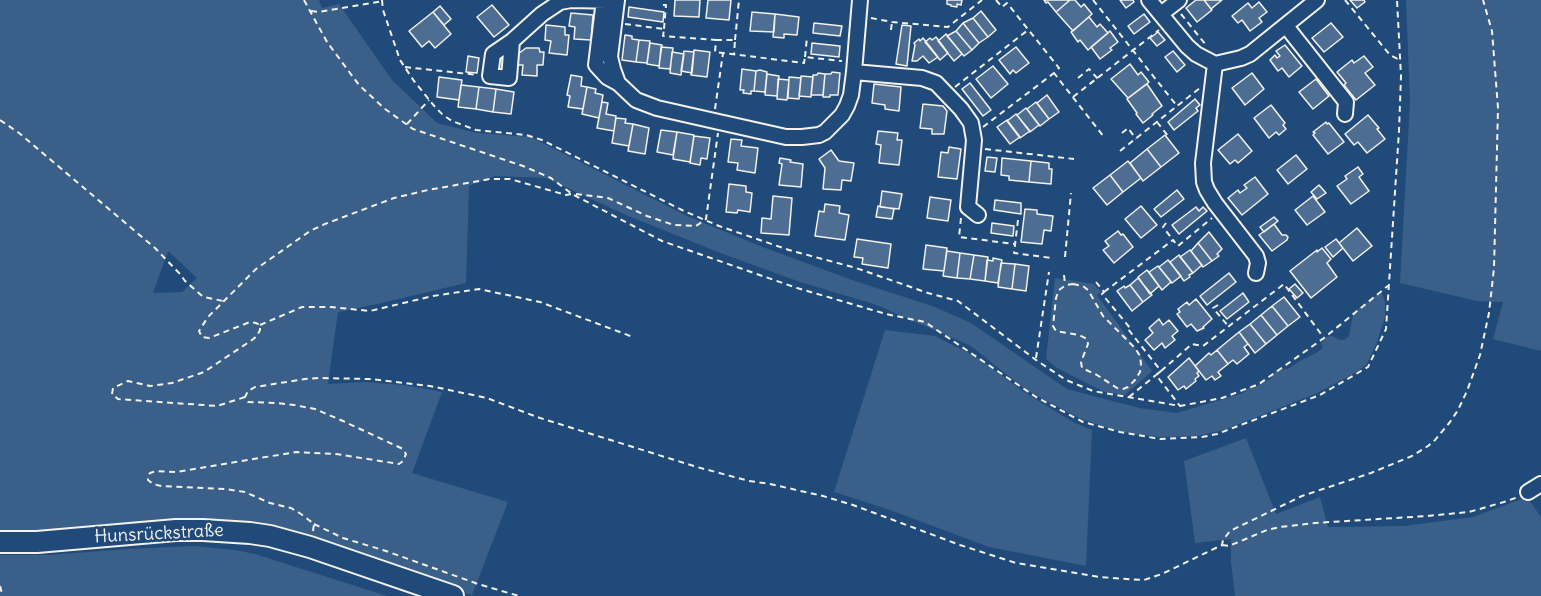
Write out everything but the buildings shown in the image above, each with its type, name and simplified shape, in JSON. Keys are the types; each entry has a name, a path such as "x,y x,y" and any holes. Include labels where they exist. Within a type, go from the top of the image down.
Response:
{"main road":[{"name":"Hunsrückstraße","path":"0,542 37,542 165,531 203,530 250,533 310,547 453,596"}],"street":[{"path":"1149,0 1187,46 1210,61 1241,58 1250,54 1317,0"},
{"path":"610,1 614,23 610,57 618,83"},
{"path":"490,76 492,54 512,41 542,14 560,2 610,1"},
{"path":"610,1 596,65 636,100 716,122 786,137 819,135 831,127 842,115 851,95 863,5"},
{"path":"1165,19 1177,2"},
{"path":"1286,26 1346,102 1345,114"},
{"path":"1210,61 1212,83 1203,173 1207,190 1256,256 1258,263 1256,273"},
{"path":"854,67 922,78 936,83 947,93 973,128 974,141 968,207 978,215"},
{"path":"1528,492 1541,484"}],"path":[{"path":"304,0 327,42 359,85 406,125 551,178 572,194 662,240 797,288 886,314 925,322 1036,397 1083,422 1160,439 1192,438 1217,434 1320,395 1368,368 1386,329 1400,131 1397,0"},
{"path":"734,54 740,0"},
{"path":"863,5 872,18 948,27 982,0"},
{"path":"996,0 1002,7 1010,0"},
{"path":"1094,0 1177,106"},
{"path":"1345,0 1390,55 1400,60"},
{"path":"1222,545 1230,531 1302,496 1392,466 1420,451 1442,433 1463,400 1484,339 1494,268 1497,108 1492,31 1483,0"},
{"path":"310,11 318,12 382,1 397,51 405,67 443,115 462,126 490,132 526,135 542,140 684,211 719,226 789,250 958,300 1036,360 1066,380 1093,392 1180,406 1222,398 1259,384 1324,338 1389,285"},
{"path":"1177,2 1208,48 1210,61"},
{"path":"974,141 1059,68 1007,3"},
{"path":"663,5 666,5 663,36 735,40"},
{"path":"1073,97 1098,79 1165,19"},
{"path":"891,30 892,22"},
{"path":"614,23 664,29"},
{"path":"947,93 1028,30"},
{"path":"716,40 715,52 804,63 807,37"},
{"path":"260,325 250,322 204,338 199,332 223,301 256,269 310,231 394,198 428,190 490,179 510,179 566,195 608,198 647,216 674,225 696,226 706,219 723,53"},
{"path":"805,57 854,67"},
{"path":"405,67 490,76"},
{"path":"1078,78 1089,69 1098,79"},
{"path":"1054,73 1104,137"},
{"path":"1120,152 1201,87 1212,83"},
{"path":"406,125 429,100"},
{"path":"0,120 155,248 184,281 201,295 223,301"},
{"path":"1156,123 1168,136"},
{"path":"1122,133 1128,128 1136,139"},
{"path":"974,141 1074,159"},
{"path":"1065,257 1071,193"},
{"path":"1166,223 1162,227 1178,246 1221,211"},
{"path":"961,215 959,237 1015,244"},
{"path":"1018,220 1014,253 1052,258"},
{"path":"1104,292 1173,240"},
{"path":"1036,360 1049,272"},
{"path":"1064,275 1066,285"},
{"path":"1096,282 1104,292 1102,294 1161,371"},
{"path":"1129,397 1192,344 1203,346 1284,284 1324,338"},
{"path":"1066,285 1080,285 1088,290 1103,316 1140,356 1140,372 1128,387 1117,388 1084,369 1081,366 1088,344 1087,339 1079,335 1056,331 1053,326 1056,298 1059,291 1066,285"},
{"path":"260,325 302,307 370,311 433,296 479,289 540,302 633,337"},
{"path":"1218,305 1213,308 1229,327"},
{"path":"260,325 257,336 204,372 172,383 150,386 128,381 113,388 112,394 118,399 217,406 245,397 248,391 255,387 320,378 371,379 458,391 487,398 537,417 697,467 833,499 1007,560 1100,577 1144,580 1153,578 1222,545 1229,546 1267,530 1315,523 1469,512 1528,492"},
{"path":"1156,375 1180,406"},
{"path":"245,397 248,402 276,403 315,409 399,446 406,454 399,464 336,454 296,452 176,472 156,471 150,473 148,480 161,486 246,492 270,503 302,513 314,524 343,538 519,596"},
{"path":"310,547 314,524"},
{"path":"0,586 3,594"}],"shaded area":[{"path":"0,0 319,0 322,8 339,4 392,80 437,123 477,133 531,137 687,216 760,246 852,280 935,307 971,323 1067,389 1139,408 1177,413 1243,393 1271,379 1276,370 1288,369 1316,353 1323,348 1321,344 1326,337 1332,336 1344,340 1349,336 1353,315 1378,294 1382,293 1385,302 1385,317 1376,345 1366,365 1315,394 1224,430 1197,436 1159,437 1133,434 1079,418 1026,390 971,346 874,304 800,282 723,254 626,215 546,178 495,176 469,186 466,283 338,312 328,384 364,382 403,385 442,392 412,473 508,502 472,595 294,535 0,536","holes":["168,251 197,278 182,292 153,293"]},
{"path":"1406,0 1541,0 1541,351 1493,339 1503,302 1477,301 1400,283 1410,101"},
{"path":"1055,278 1094,284 1101,292 1097,295 1152,371 1125,395 1104,392 1057,368 1046,359"},
{"path":"885,330 935,336 980,359 1021,390 1073,422 1092,430 1086,566 989,547 834,492"},
{"path":"1246,438 1276,514 1320,497 1328,527 1404,526 1473,517 1527,497 1541,517 1541,596 1235,596 1231,539 1195,543 1184,461"},
{"path":"194,546 255,554 387,596 0,596 0,555 49,555"}]}
